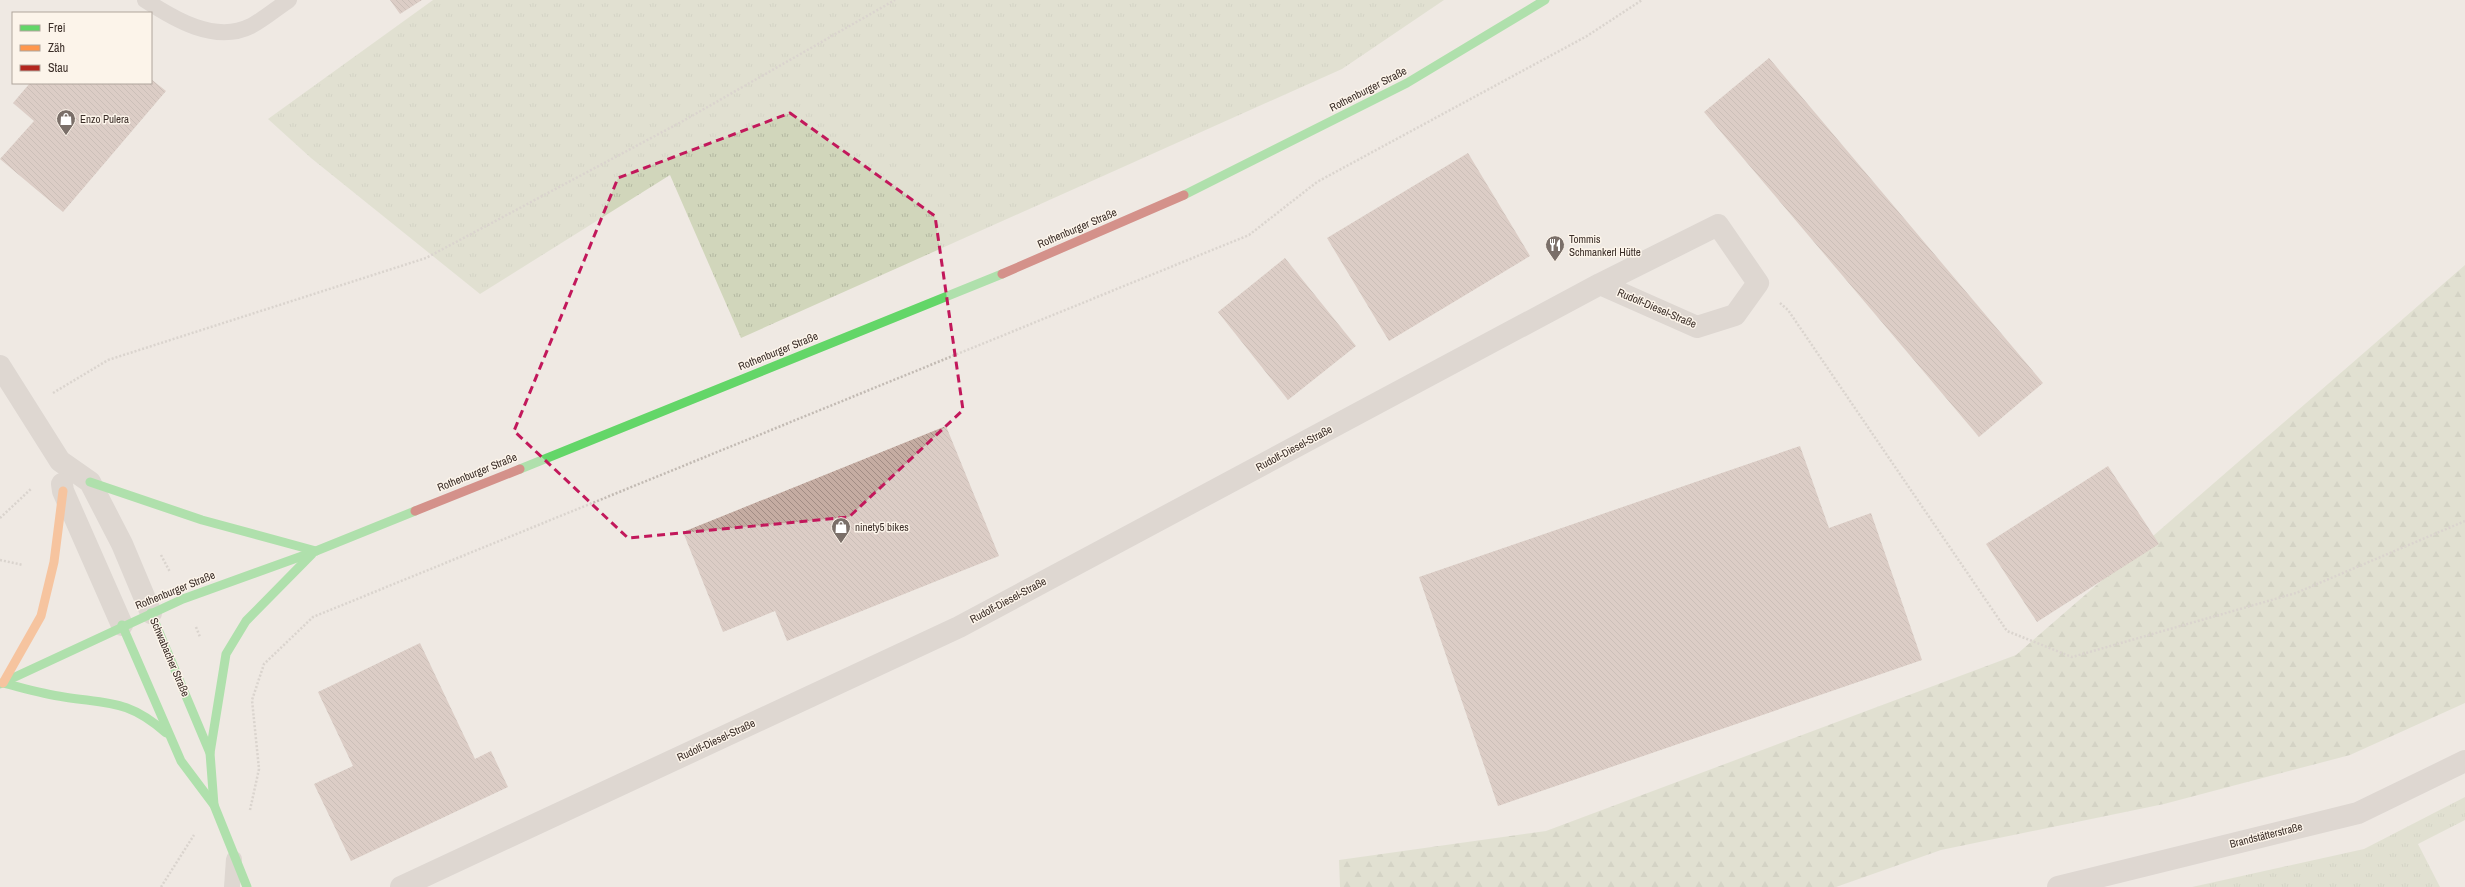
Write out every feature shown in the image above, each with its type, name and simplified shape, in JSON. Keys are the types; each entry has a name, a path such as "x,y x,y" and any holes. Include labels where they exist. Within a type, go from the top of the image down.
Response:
{"main road":[{"name":"Rothenburger Straße","path":"1,684 122,625 183,598 316,551 986,281 1199,188 1407,83 1545,0"},
{"path":"90,482 156,507 235,531 316,551"},
{"path":"63,491 54,562 41,616 1,684 63,697 103,701 128,707 148,718 168,735"},
{"path":"210,753 226,654 246,621 316,551"},
{"name":"Schwabacher Straße","path":"151,613 210,753 214,805"},
{"name":"Schwabacher Straße","path":"122,625 180,761 214,805 247,887"}],"street":[{"name":"Rudolf-Diesel-Straße","path":"401,887 959,627 1600,284 1718,225 1758,282 1735,315 1697,327 1600,284"},
{"name":"Schwabacher Straße","path":"0,366 26,410 60,461 90,482 122,544 151,613"},
{"name":"Schwabacher Straße","path":"60,461 63,491 122,625"},
{"name":"Brandstätterstraße","path":"2058,887 2358,813 2465,761"}],"lane":[{"path":"145,0 184,22 202,29 231,32 250,26 289,0"},
{"path":"232,887 234,853"}],"path":[{"path":"26,410 108,360 426,258 683,121 895,0"},
{"path":"252,816 250,809 259,769 252,700 264,664 313,617 1249,235 1317,182 1587,36 1642,0"},
{"path":"1758,282 1788,310 2007,631 2072,657 2296,593 2465,521"},
{"path":"0,518 60,461"},
{"path":"160,553 183,598 202,642"},
{"path":"161,887 214,805"}],"highlighted area":[{"path":"790,113 935,216 963,410 849,517 628,538 514,431 618,178"}],"green space":[{"path":"433,0 1444,0 1342,69 741,338 670,175 480,294 311,158 268,119"},
{"path":"2465,265 2465,703 2350,755 2164,804 1941,850 1836,887 1340,887 1339,860 1546,831 2016,655"},
{"path":"2465,797 2465,820 2418,844 2440,887 2192,887 2364,849"}],"building":[{"path":"390,0 422,0 400,14"},
{"path":"1769,58 2043,383 1979,437 1704,112"},
{"path":"152,80 166,91 63,212 0,159 34,121 13,103 29,84 152,84"},
{"path":"1468,153 1530,256 1389,341 1327,238"},
{"path":"1285,258 1356,346 1288,400 1218,312"},
{"name":"ninety5 bikes","path":"946,426 999,556 787,641 775,611 723,632 683,532"},
{"path":"1800,446 1829,528 1871,513 1922,660 1498,806 1419,577"},
{"path":"2108,466 2159,544 2037,622 1986,544"},
{"path":"420,643 475,759 491,751 508,787 351,861 314,784 353,766 318,692"}],"traffic: fast":[{"path":"1184,195 1407,83 1545,0"},
{"path":"520,469 1002,274"},
{"path":"90,482 202,520 316,551"},
{"path":"0,684 183,599 316,551 415,511"},
{"path":"210,753 226,654 246,621 312,554"},
{"path":"151,613 210,753 214,805"},
{"path":"122,625 181,761 214,805 247,887"},
{"path":"3,683 48,694 118,705 141,714 166,733"}],"traffic: slow":[{"path":"3,683 41,616 54,562 63,491"}],"traffic: jam":[{"path":"1002,274 1184,195"},
{"path":"415,511 520,469"}],"place":[{"name":"Enzo Pulera","path":"66,136"},
{"name":"Tommis Schmankerl Hütte","path":"1555,262"},
{"name":"ninety5 bikes","path":"841,544"}]}
